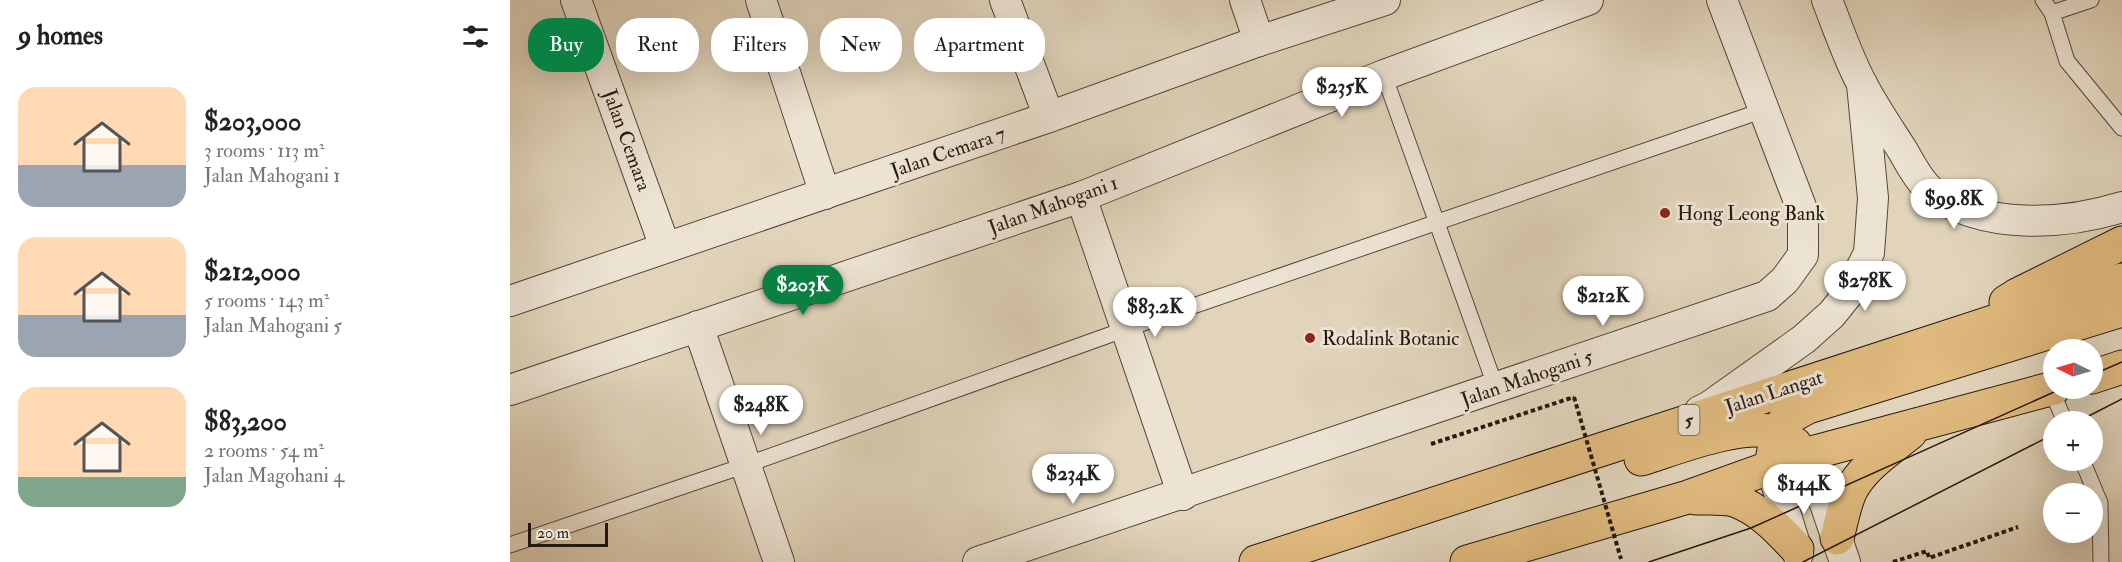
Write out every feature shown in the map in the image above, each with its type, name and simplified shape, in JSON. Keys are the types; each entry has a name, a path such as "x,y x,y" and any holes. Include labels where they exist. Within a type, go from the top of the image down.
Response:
{"highway":[{"path":"1966,330 2017,295 2122,243"},
{"name":"Jalan Langat","path":"1256,562 2122,280"},
{"path":"1771,467 1777,432 1786,419 1808,407 2122,310"},
{"path":"2103,373 2122,367"},
{"path":"1467,562 1688,497 1808,454 2043,391"},
{"path":"1841,550 1850,492 1875,460 1918,426"},
{"name":"5","path":"1443,501 1527,495 1733,432 1757,429 1777,432"},
{"path":"1777,432 1808,454"},
{"path":"1688,497 1732,499 1752,508 1773,523 1799,555"}],"street":[{"name":"Jalan Cemara","path":"576,0 665,247"},
{"path":"761,0 825,194"},
{"path":"1005,0 1049,117"},
{"path":"1245,0 1259,41"},
{"name":"Jalan Cemara 7","path":"510,301 1049,117 1259,41 1385,0"},
{"name":"Jalan Mahogani 1","path":"510,390 1081,197 1384,75 1588,0"},
{"name":"Jalan Mahogani 5","path":"978,562 1183,495 1767,296 1785,280 1803,255 1803,212 1722,0"},
{"path":"1827,0 1862,84 1930,191 1962,208 2002,219 2048,222 2106,213 2122,207"},
{"path":"1664,429 1710,406 1804,339 1832,314 1848,294 1869,253 1873,198 1862,84"},
{"path":"1081,197 1183,495"},
{"path":"698,326 779,562"},
{"path":"1808,454 1841,550"},
{"path":"1771,467 1799,555"}],"lane":[{"path":"2091,0 2047,6 2067,61 2122,128"},
{"path":"1384,75 1496,388"},
{"path":"510,544 746,465 1126,329 1764,110"},
{"path":"2087,471 2100,503 2101,562"}],"path":[{"path":"1431,444 1574,397 1621,559"},
{"path":"1893,562 1928,551 1929,558 2018,527"}],"tram line":[{"path":"2103,370 2122,362"},
{"path":"1649,562 1751,528 2043,397"},
{"path":"2099,411 2122,399"},
{"path":"1803,562 2043,440"}],"place":[{"name":"Hong Leong Bank","path":"1665,213"},
{"name":"Rodalink Botanic","path":"1310,338"}]}
